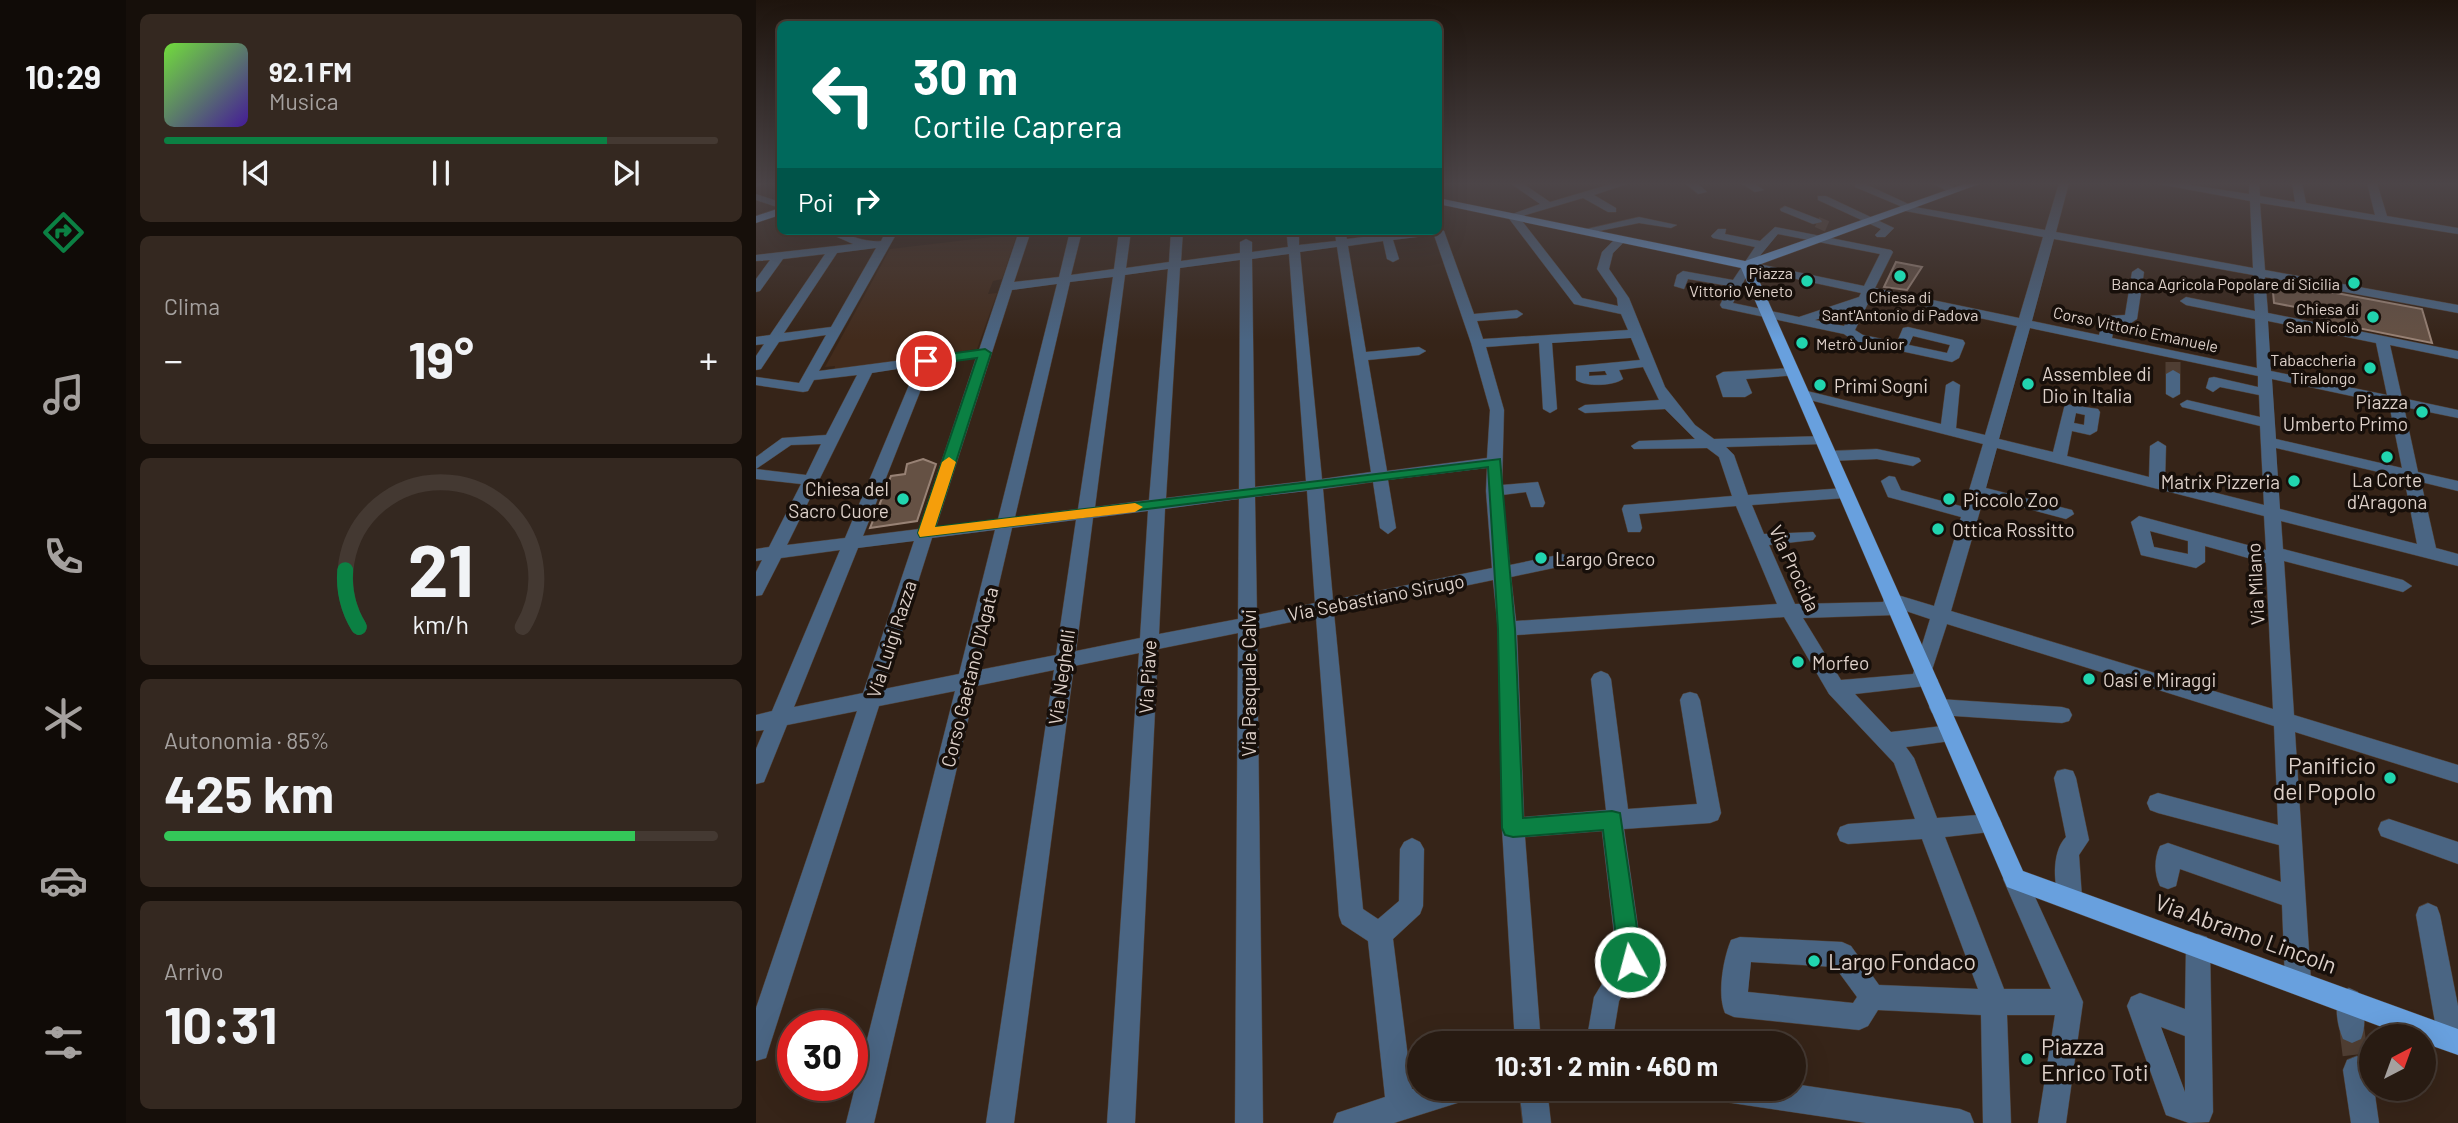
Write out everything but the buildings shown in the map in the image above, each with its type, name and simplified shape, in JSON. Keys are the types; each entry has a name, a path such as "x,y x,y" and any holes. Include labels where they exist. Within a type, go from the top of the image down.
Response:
{"main road":[{"path":"1604,235 1742,264 1822,235"},
{"path":"1742,264 1770,317 1893,604 2015,878"},
{"name":"Via Abramo Lincoln","path":"2015,878 2454,1041"}],"street":[{"path":"842,235 870,246"},
{"path":"806,383 890,235"},
{"name":"Via Luigi Razza","path":"756,1048 1024,235"},
{"name":"Corso Gaetano D'Agata","path":"860,1123 1075,235"},
{"name":"Via Neghelli","path":"1000,1123 1124,235"},
{"name":"Via Piave","path":"1121,1123 1157,505 1176,235"},
{"path":"1007,287 1173,265 1246,249 1341,238 1400,235"},
{"path":"1439,235 1478,343 1497,410 1494,491 1507,629 1513,828 1527,1031"},
{"path":"1533,235 1578,301 1626,312"},
{"path":"1718,235 1758,244"},
{"path":"1768,235 1742,264 1732,283 1726,305 1952,358 1958,343"},
{"path":"1831,235 1866,276"},
{"path":"1836,688 1925,676 2048,235"},
{"path":"2050,235 2458,309"},
{"path":"2132,251 2133,235"},
{"name":"Via Milano","path":"2257,235 2298,982"},
{"path":"1387,237 1392,259"},
{"path":"1341,238 1388,528"},
{"name":"Via Procida","path":"1621,239 1608,251 1603,269 1623,298 1634,334 1669,404 1706,442 1726,455 1742,502 1789,610 1836,688 1903,758 1992,995 1997,1123"},
{"path":"1294,243 1312,485 1326,607 1351,916 1380,934"},
{"path":"756,258 885,244"},
{"name":"Via Pasquale Calvi","path":"1246,249 1249,1123"},
{"path":"756,366 833,250"},
{"path":"756,288 779,256"},
{"path":"1742,264 1866,276"},
{"path":"2105,340 2109,319 2132,319 2138,272"},
{"path":"1680,286 1683,275 1732,283"},
{"path":"1799,321 1866,276"},
{"path":"1854,335 1866,276"},
{"name":"Corso Vittorio Emanuele","path":"1866,276 2024,323 2105,340 2173,363 2264,373 2458,414"},
{"path":"2186,302 2458,355"},
{"path":"1469,318 1517,314"},
{"path":"756,341 836,330"},
{"path":"1478,343 1634,334"},
{"path":"1545,339 1550,409"},
{"path":"2377,339 2389,399 2428,553"},
{"path":"1360,357 1419,351"},
{"path":"756,381 806,383 866,370 985,353"},
{"path":"756,775 926,361"},
{"path":"1583,380 1616,379 1610,366 1647,363"},
{"path":"2173,363 2173,394"},
{"path":"756,590 866,370"},
{"path":"1728,394 1745,393 1737,375 1793,372"},
{"path":"2213,388 2214,381 2267,393"},
{"path":"1948,431 1953,385"},
{"path":"1803,394 2458,561"},
{"path":"1585,409 1669,404"},
{"path":"2187,404 2267,423"},
{"path":"2059,459 2070,407 2093,412"},
{"path":"756,464 787,441 831,439"},
{"path":"1639,446 1822,439"},
{"path":"2269,442 2458,486"},
{"path":"2157,484 2158,446"},
{"path":"1830,456 1877,454 1913,461"},
{"path":"756,555 1494,462"},
{"path":"756,474 810,480"},
{"path":"1889,481 1894,493 1970,514"},
{"path":"1494,491 1532,486 1537,503"},
{"path":"1976,490 2066,514"},
{"path":"1634,528 1630,509 1846,493"},
{"path":"2197,538 2196,562 2147,551 2139,522 2403,586"},
{"path":"1759,540 1807,536"},
{"name":"Via Sebastiano Sirugo","path":"756,723 1563,559"},
{"path":"1507,629 1789,610 1821,612 1893,604 1941,615 2458,774"},
{"path":"1601,679 1630,962 1607,996 1601,1031"},
{"path":"1513,828 1710,813 1689,700"},
{"path":"1939,708 2062,715"},
{"path":"1885,741 1951,734"},
{"path":"2065,779 2078,840 2067,851 2070,898"},
{"path":"2158,803 2290,838"},
{"path":"1847,834 1991,824"},
{"path":"2389,829 2458,853"},
{"path":"1380,934 1411,906 1412,849"},
{"path":"2168,878 2168,854 2293,898"},
{"path":"2015,878 2066,993 2052,1123"},
{"path":"2428,915 2454,1041"},
{"path":"1380,934 1400,1107"},
{"path":"2198,946 2199,1112 2176,1105 2140,1006 2198,1027"},
{"path":"1740,948 1842,955 1872,997 1859,1017 1734,1004 1740,948"},
{"path":"1872,997 2066,993"},
{"path":"2348,1001 2352,1030"},
{"path":"2357,1070 2364,1123"},
{"path":"1806,1100 1960,1123"},
{"path":"1347,1123 1420,1101"},
{"path":"1534,1101 1536,1123"}],"shaded area":[{"path":"1017,235 1002,279 993,281 988,294 997,293 977,349 834,370 835,366 825,367 890,249"}],"tunnel":[{"path":"2173,362 2173,374"},
{"path":"2352,1030 2357,1070"}],"slow traffic":[{"path":"949,462 926,533 1135,507"}],"place":[{"name":"Chiesa di Sant'Antonio di Padova","path":"1900,276"},
{"name":"Piazza Vittorio Veneto","path":"1807,281"},
{"name":"Banca Agricola Popolare di Sicilia","path":"2354,283"},
{"name":"Chiesa di San Nicolò","path":"2373,317"},
{"name":"Metrò Junior","path":"1802,343"},
{"name":"Tabaccheria Tiralongo","path":"2370,368"},
{"name":"Assemblee di Dio in Italia","path":"2028,384"},
{"name":"Primi Sogni","path":"1820,385"},
{"name":"Piazza Umberto Primo","path":"2422,412"},
{"name":"La Corte d'Aragona","path":"2387,457"},
{"name":"Matrix Pizzeria","path":"2294,481"},
{"name":"Chiesa del Sacro Cuore","path":"903,499"},
{"name":"Piccolo Zoo","path":"1949,499"},
{"name":"Ottica Rossitto","path":"1938,529"},
{"name":"Largo Greco","path":"1541,558"},
{"name":"Morfeo","path":"1798,662"},
{"name":"Oasi e Miraggi","path":"2089,679"},
{"name":"Panificio del Popolo","path":"2390,778"},
{"name":"Largo Fondaco","path":"1814,961"},
{"name":"Piazza Enrico Toti","path":"2027,1059"}],"route":[{"path":"926,361 985,353 926,533 1494,462 1494,491 1507,629 1513,828 1612,820 1630,962"}]}
